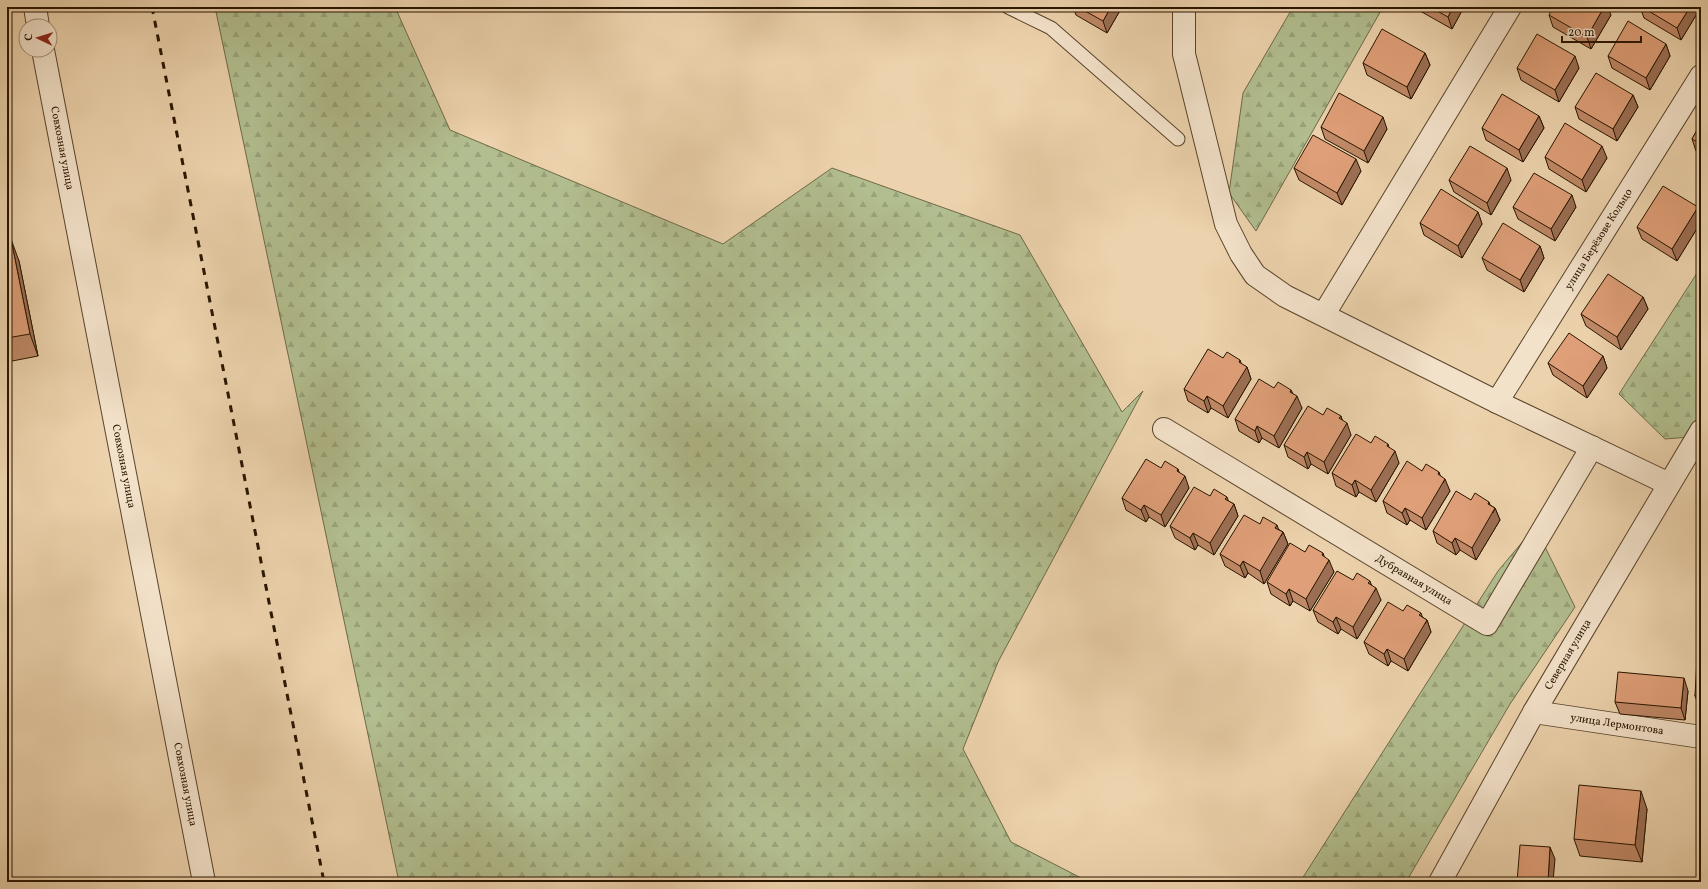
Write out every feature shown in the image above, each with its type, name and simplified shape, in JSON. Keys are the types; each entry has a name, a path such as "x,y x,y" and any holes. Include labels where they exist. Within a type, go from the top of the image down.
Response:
{"street":[{"path":"35,7 37,18"},
{"path":"1184,7 1184,54 1226,224 1241,254 1255,275 1285,296 1324,314 1497,402 1669,484"},
{"path":"1324,314 1510,7"},
{"name":"Совхозная улица","path":"45,58 204,882"},
{"name":"улица Берёзове Кольцо","path":"1497,402 1701,76"},
{"name":"Дубравная улица","path":"1164,429 1487,624 1592,447"},
{"name":"Северная улица","path":"1440,882 1534,712 1701,431"},
{"name":"улица Лермонтова","path":"1534,712 1701,737"}],"lane":[{"path":"1008,7 1051,28 1178,139"}],"green space":[{"path":"215,7 395,7 450,130 723,244 832,168 1020,235 1122,412 1143,391 998,662 963,749 1011,842 1089,882 399,882"},
{"path":"1293,7 1383,7 1256,231 1229,193 1243,93"},
{"path":"1701,267 1701,419 1689,437 1665,439 1619,394"},
{"path":"1535,527 1575,607 1510,704 1406,882 1300,882 1498,571"}],"building":[{"path":"1078,7 1111,7 1103,21"},
{"path":"1430,7 1453,7 1448,17"},
{"path":"1553,7 1604,7 1587,37 1549,15"},
{"path":"1642,7 1690,7 1677,28"},
{"path":"1628,21 1666,44 1646,78 1608,56"},
{"path":"1382,29 1425,53 1407,87 1363,63"},
{"path":"1537,34 1575,56 1555,90 1517,68"},
{"path":"1596,73 1633,95 1613,129 1575,107"},
{"path":"1339,93 1383,117 1364,151 1321,127"},
{"path":"1502,94 1539,116 1519,150 1482,128"},
{"path":"1565,123 1602,146 1582,180 1545,157"},
{"path":"1701,123 1701,144 1692,139"},
{"path":"1313,135 1356,159 1337,193 1294,168"},
{"path":"1470,146 1507,168 1487,203 1449,180"},
{"path":"1534,173 1572,195 1551,229 1513,207"},
{"path":"1663,186 1698,207 1672,249 1637,227"},
{"path":"1441,189 1478,212 1458,246 1420,223"},
{"path":"1503,223 1540,246 1520,280 1482,258"},
{"path":"11,239 30,334 7,338 7,240"},
{"path":"1608,274 1643,297 1617,337 1581,314"},
{"path":"1569,333 1603,356 1583,386 1548,363"},
{"path":"1208,349 1223,358 1227,352 1240,360 1239,362 1247,367 1223,406 1207,396 1204,401 1184,389"},
{"path":"1259,379 1274,388 1278,382 1291,390 1290,392 1297,396 1274,436 1257,426 1255,431 1235,419"},
{"path":"1308,406 1323,415 1327,408 1341,416 1339,418 1347,423 1324,462 1307,452 1304,457 1284,445"},
{"path":"1356,434 1371,443 1375,436 1388,444 1387,446 1395,451 1371,490 1355,480 1352,485 1332,473"},
{"path":"1146,459 1161,468 1165,461 1178,469 1177,471 1185,476 1161,515 1144,505 1141,510 1122,498"},
{"path":"1407,461 1422,471 1426,464 1439,472 1438,474 1445,479 1422,518 1405,508 1402,513 1383,501"},
{"path":"1194,487 1210,496 1214,489 1227,497 1225,499 1234,504 1210,543 1193,533 1190,538 1170,526"},
{"path":"1456,491 1471,500 1475,493 1495,508 1472,548 1455,538 1452,543 1433,531"},
{"path":"1244,515 1260,524 1263,517 1277,525 1275,528 1283,532 1260,571 1243,561 1240,566 1220,554"},
{"path":"1290,543 1305,552 1309,545 1323,553 1322,555 1329,560 1306,599 1289,589 1286,594 1267,582"},
{"path":"1337,571 1353,580 1357,573 1370,581 1368,583 1376,588 1353,627 1336,617 1333,622 1313,610"},
{"path":"1388,602 1403,611 1407,605 1421,613 1419,615 1427,620 1404,659 1387,649 1384,654 1364,642"},
{"path":"1697,658 1701,659 1701,696 1695,696"},
{"path":"1618,672 1684,678 1681,708 1615,702"},
{"path":"1579,785 1641,791 1635,845 1574,839"},
{"path":"1520,845 1550,847 1548,882 1517,882"}],"railway":[{"path":"152,7 324,882"}]}
